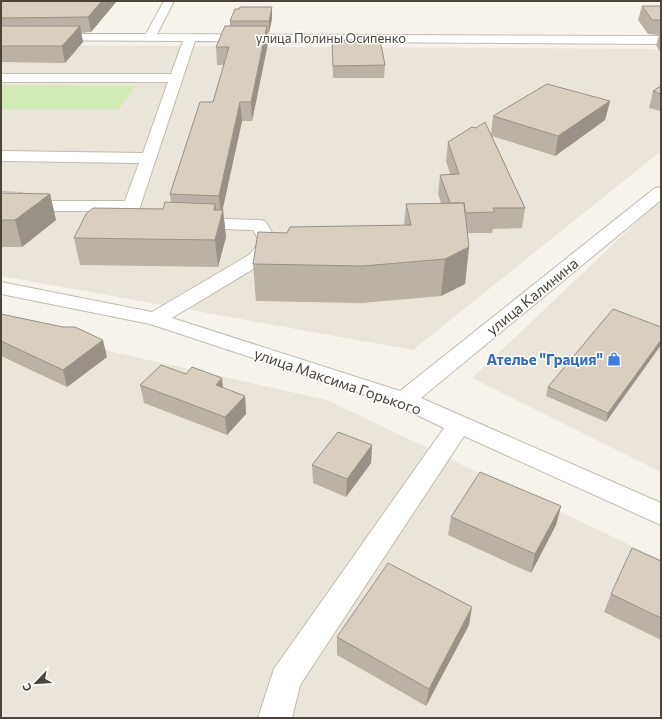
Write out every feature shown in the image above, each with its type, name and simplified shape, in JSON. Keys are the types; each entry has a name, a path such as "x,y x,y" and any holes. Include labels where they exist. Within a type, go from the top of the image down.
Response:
{"street":[{"path":"150,37 169,1"},
{"name":"улица Полины Осипенко","path":"1,36 661,40"},
{"path":"158,222 127,221 190,38"},
{"path":"1,78 176,78"},
{"path":"1,156 148,158"},
{"name":"улица Калинина","path":"404,400 661,192"},
{"path":"1,197 16,197 10,206 132,206"},
{"path":"155,319 256,259 269,242 259,225 181,223"},
{"name":"улица Максима Горького","path":"1,288 155,319 404,400 458,426 661,515"},
{"path":"274,718 285,680 458,426"}],"shaded area":[{"path":"1,45 661,49 661,151 413,350 1,276"},
{"path":"661,199 661,472 472,378"},
{"path":"1,327 327,400 661,560 661,718 1,718"}],"green space":[{"path":"1,85 135,86 118,110 1,109"}],"building":[{"path":"1,1 102,1 88,17 1,18"},
{"path":"642,6 661,6 661,20 652,20"},
{"path":"240,7 272,7 269,21 230,21 235,9 239,9"},
{"path":"1,26 80,26 62,46 1,46"},
{"path":"225,26 267,26 251,102 240,102 219,196 170,194 200,102 213,102 229,47 216,47"},
{"path":"332,40 380,40 385,65 333,66"},
{"path":"547,84 610,101 558,136 493,116"},
{"path":"661,86 661,94 653,91"},
{"path":"485,122 525,208 493,208 495,212 465,213 464,203 450,203 440,175 459,174 448,142 472,127 476,128"},
{"path":"1,193 50,194 15,220 1,220"},
{"path":"165,202 215,204 214,210 223,210 215,240 74,238 86,214 93,208 163,209"},
{"path":"464,203 469,247 445,259 363,266 253,264 258,232 287,233 290,227 411,225 406,204"},
{"name":"Ателье \"Грация\"","path":"613,309 661,327 661,340 608,413 548,387"},
{"path":"1,314 63,327 75,327 103,340 63,370 1,341"},
{"path":"161,365 186,374 192,367 222,378 216,385 245,396 225,417 140,385"},
{"path":"338,432 372,445 347,479 312,465"},
{"path":"480,472 561,506 535,554 451,517"},
{"path":"632,548 661,561 661,618 611,594"},
{"path":"388,563 472,607 429,689 337,637"}],"place":[{"name":"Ателье \"Грация\"","path":"614,359"}]}
